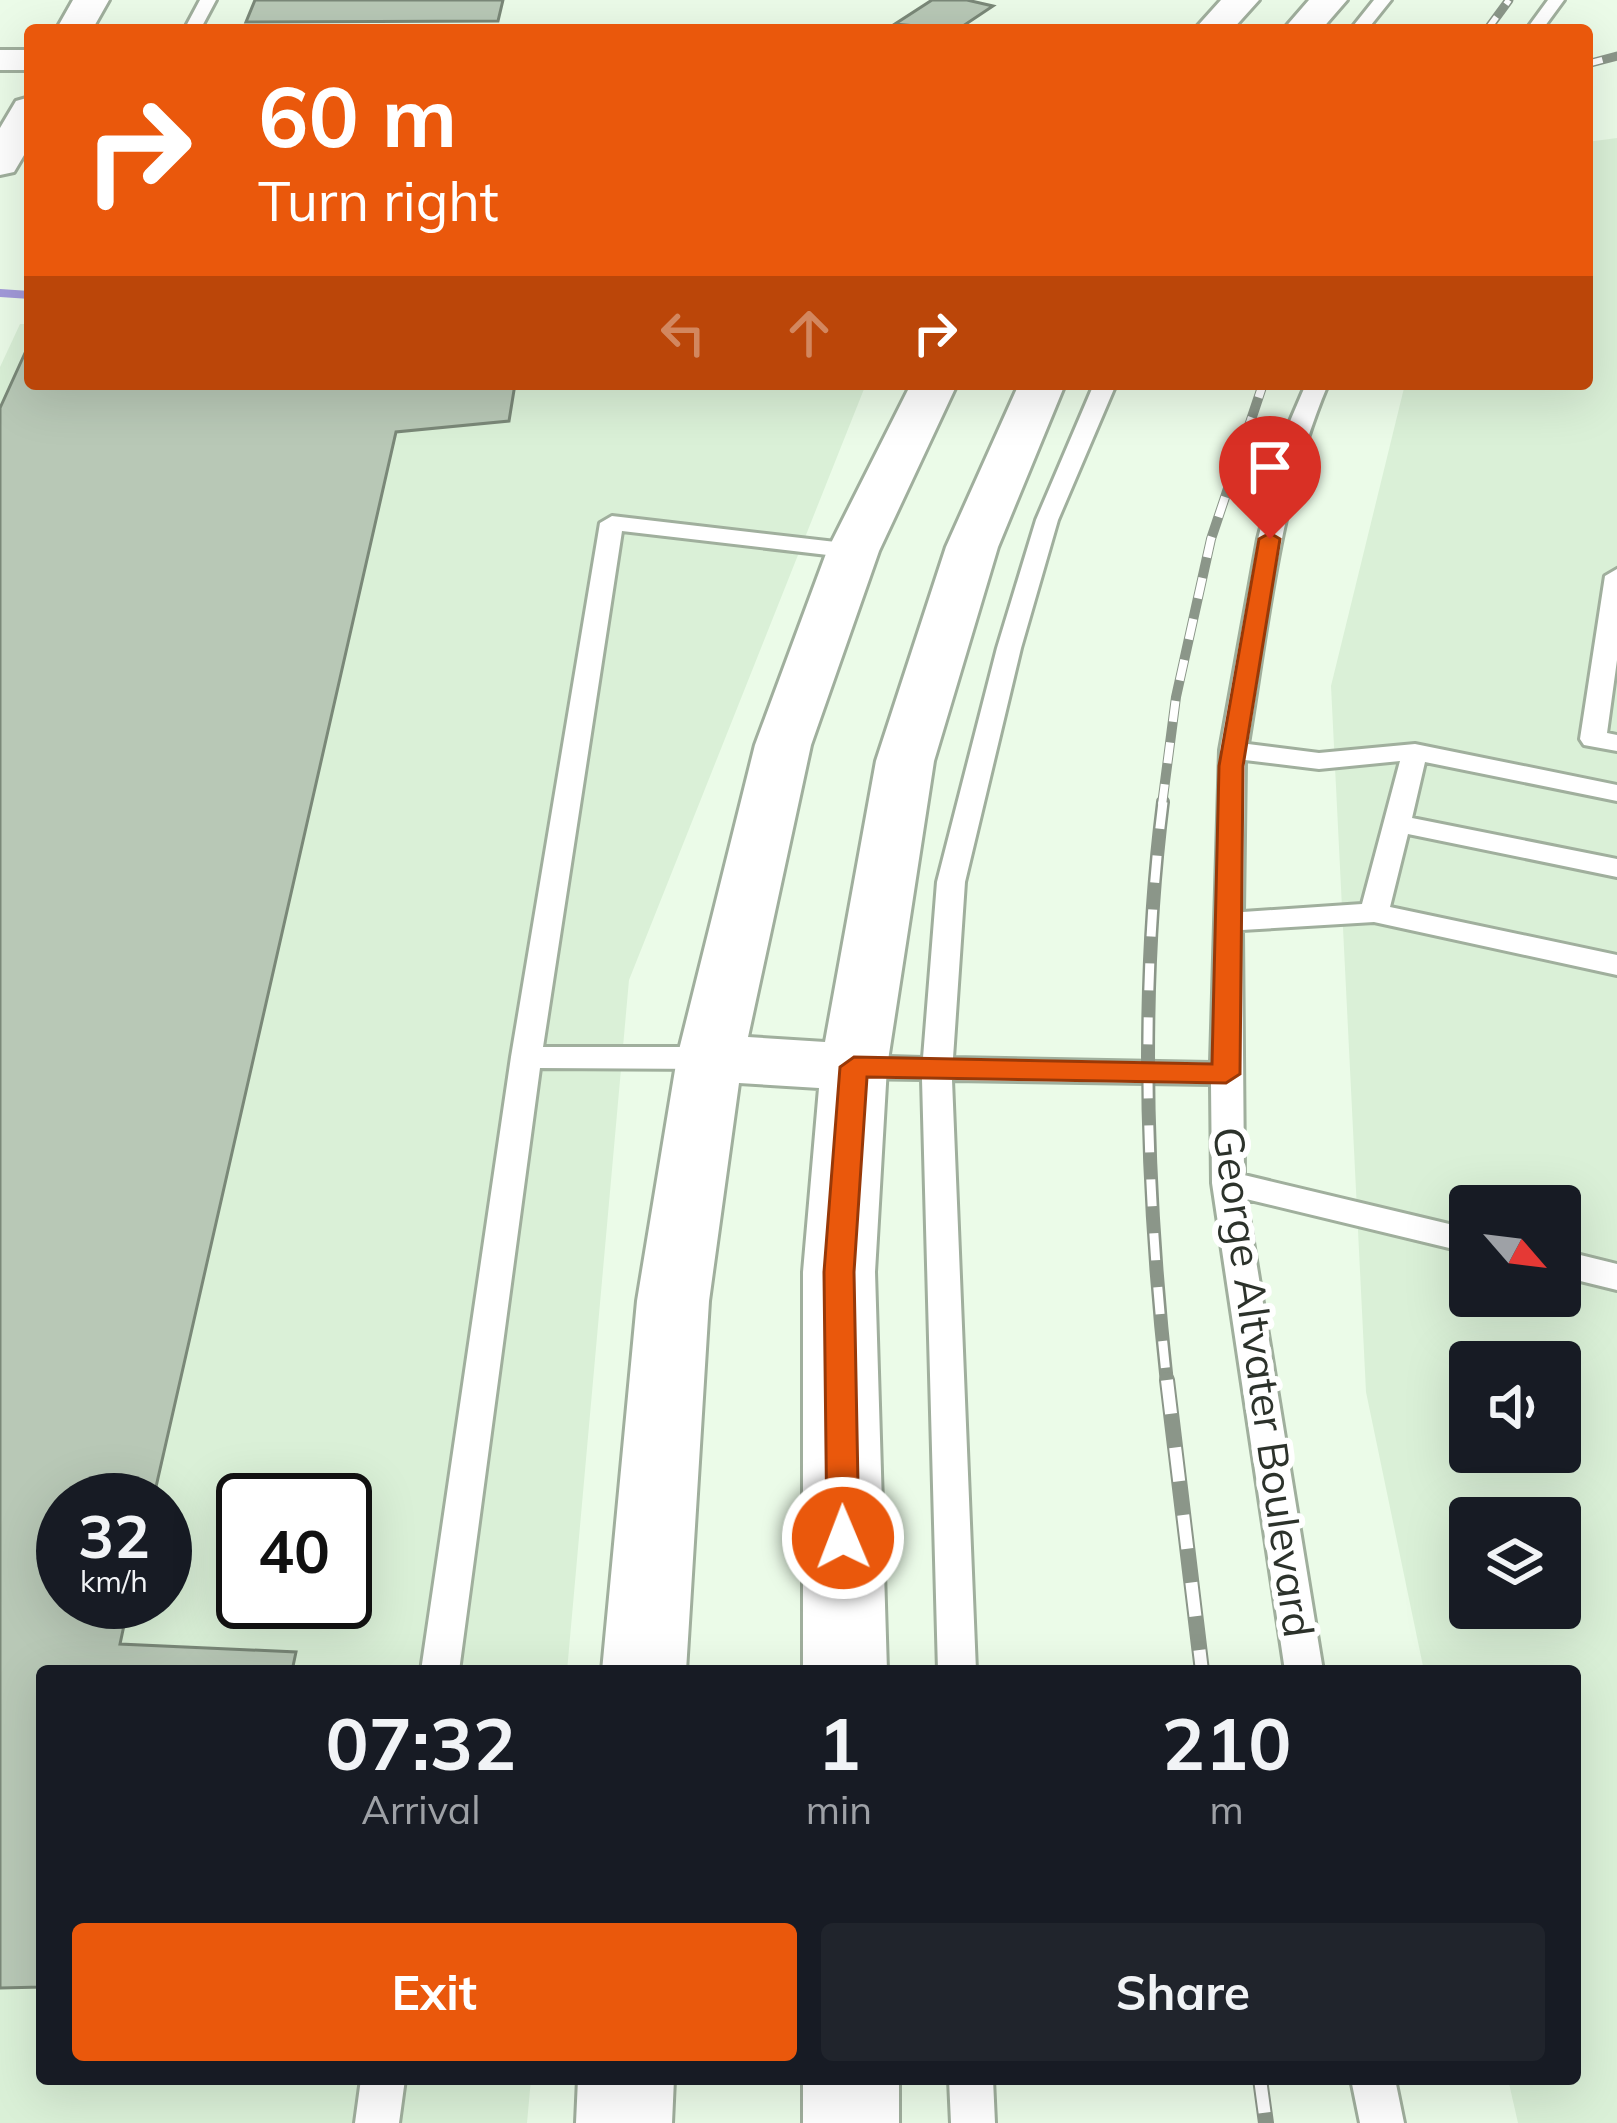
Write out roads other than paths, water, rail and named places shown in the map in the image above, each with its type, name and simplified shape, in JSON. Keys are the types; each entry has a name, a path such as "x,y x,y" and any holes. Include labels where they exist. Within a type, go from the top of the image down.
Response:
{"street":[{"path":"1218,24 1241,0"},
{"path":"1307,24 1329,0"},
{"path":"0,163 24,120"},
{"path":"644,1665 673,1301 710,1058 783,745 853,551 931,390"},
{"path":"845,1665 839,1272 854,1067 905,761 972,547 1039,390"},
{"path":"710,1058 854,1067"},
{"path":"624,2123 626,2085"},
{"path":"850,2085 851,2123"}],"lane":[{"path":"1363,24 1383,0"},
{"path":"957,1665 937,1070 951,882 1047,520 1103,390"},
{"name":"George Altvater Boulevard","path":"1303,1665 1228,1183 1226,1074 1233,750 1270,539 1296,433 1314,390"},
{"path":"441,1665 526,1057 612,523 853,551"},
{"path":"1617,576 1593,739 1617,743"},
{"path":"1233,750 1318,761 1415,752 1617,794"},
{"path":"1374,913 1415,752"},
{"path":"1396,823 1617,868"},
{"path":"1228,922 1374,913 1617,965"},
{"path":"526,1057 710,1058"},
{"path":"854,1067 1226,1074"},
{"path":"1228,1183 1449,1236"},
{"path":"1581,1268 1617,1277"},
{"path":"377,2123 382,2085"},
{"path":"971,2085 973,2123"},
{"path":"1374,2085 1382,2123"}],"waterway":[{"path":"0,293 24,295"}],"railway":[{"path":"1491,24 1509,0"},
{"path":"1593,62 1617,56"},
{"path":"1162,805 1176,697 1211,539 1261,390"},
{"path":"1163,802 1151,946 1148,1092 1167,1383"},
{"path":"1167,1380 1201,1665"},
{"path":"1261,2085 1266,2123"}]}
